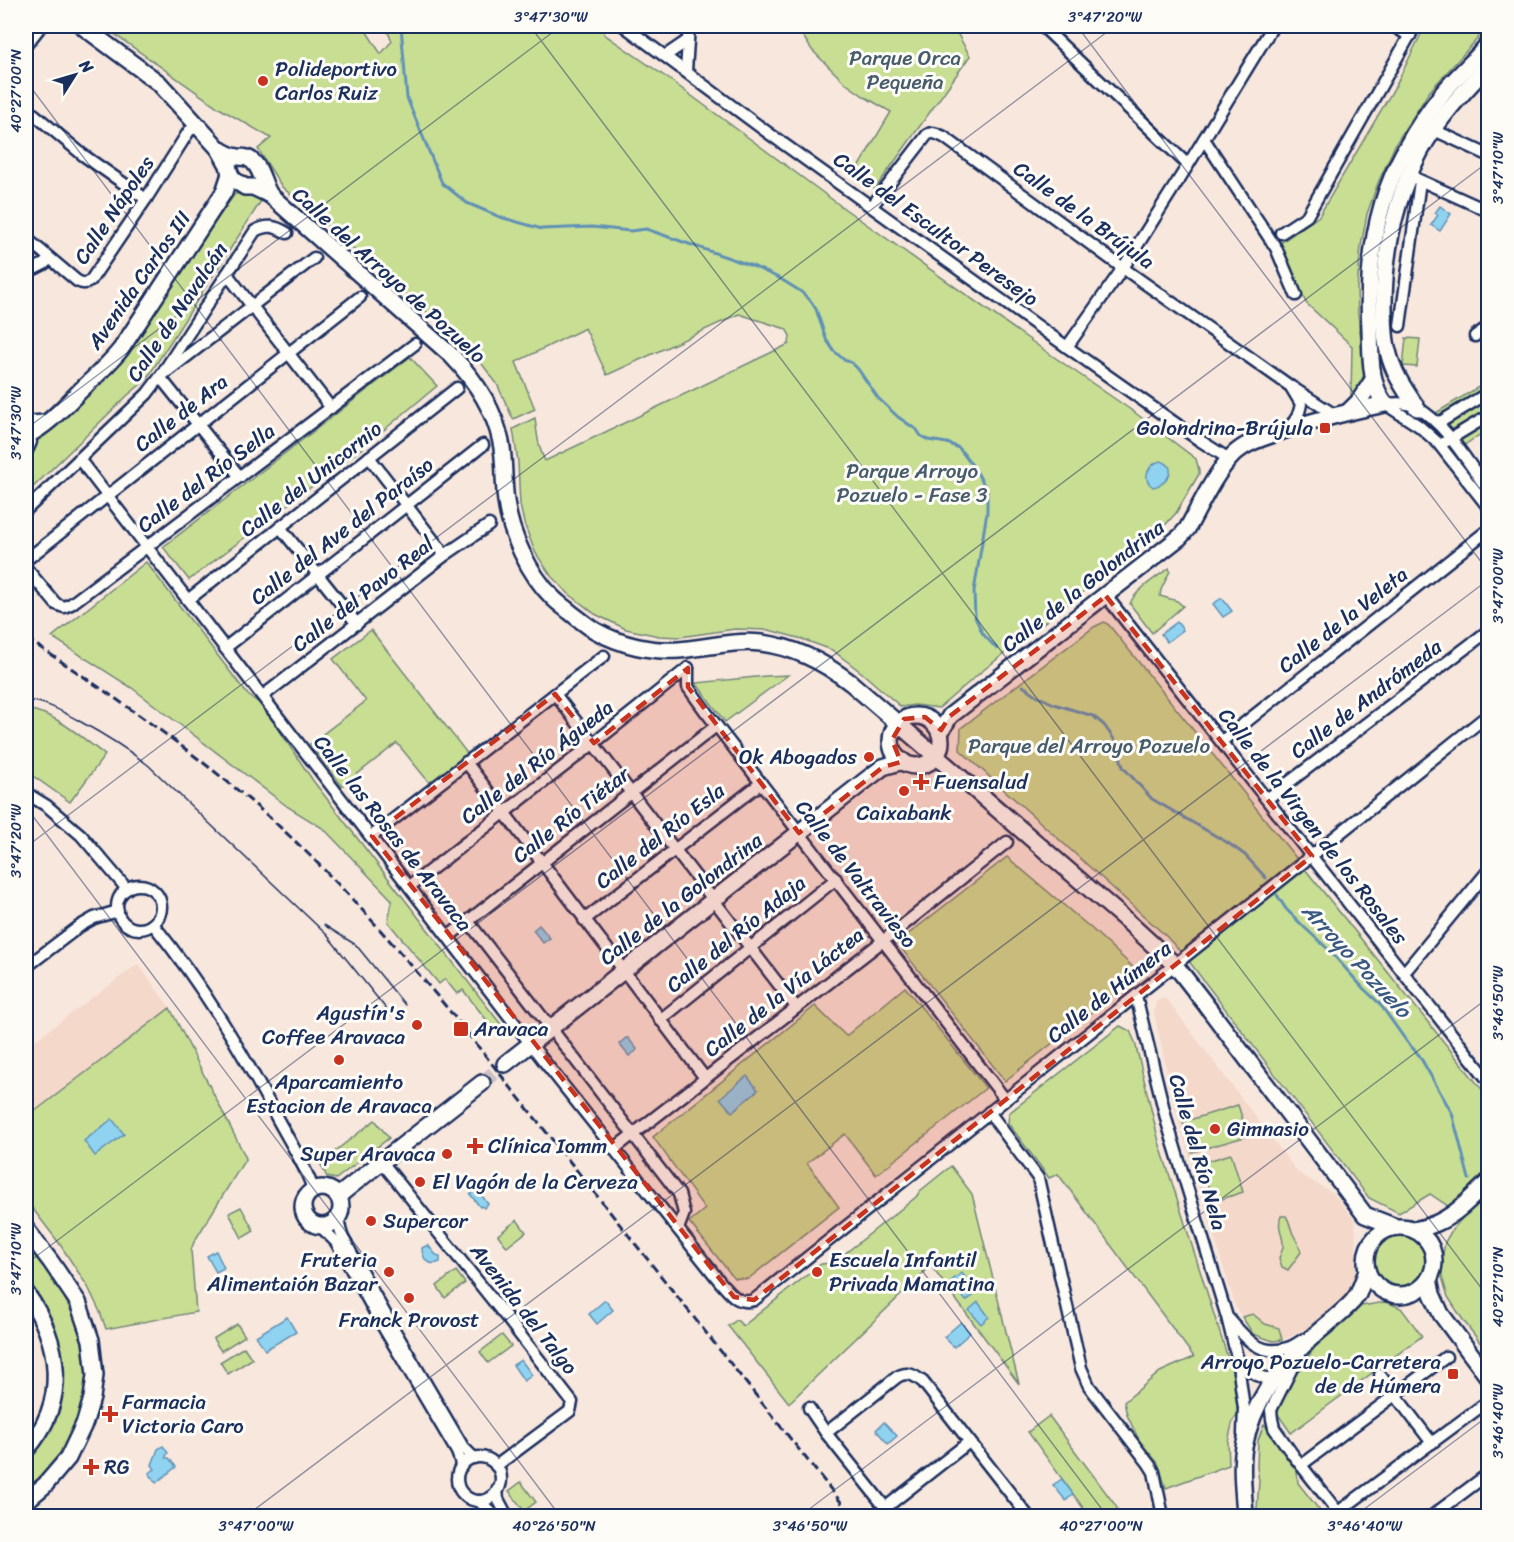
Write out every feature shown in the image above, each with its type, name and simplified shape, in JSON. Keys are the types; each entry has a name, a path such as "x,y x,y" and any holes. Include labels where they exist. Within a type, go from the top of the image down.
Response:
{"main road":[{"path":"82,26 159,83 193,129 219,149 231,165 234,180 252,184"},
{"path":"1387,406 1379,396 1373,380 1368,295 1371,256 1378,217 1391,177 1412,135 1442,94 1488,44"},
{"path":"1410,402 1388,352 1385,337 1384,285 1394,219 1414,178 1421,150 1450,108 1488,66"},
{"path":"224,192 232,187 252,184 261,172 254,162 247,158 231,165"},
{"name":"Avenida Carlos III","path":"26,430 49,420 59,412 121,349 224,192 231,165"},
{"name":"Calle del Arroyo de Pozuelo","path":"252,184 270,195 452,356 478,386 490,408 501,442 505,499 513,533 530,567 552,598 596,631 626,644 657,650 679,650 748,642 762,643 811,657 855,686 1120,914 1175,965 1365,1215 1369,1246"},
{"path":"1342,413 1359,401 1373,380"},
{"name":"Calle de la Golondrina","path":"940,733 950,716 1180,537 1229,459 1238,451 1252,442 1284,430 1342,413 1387,406"},
{"name":"Calle de la Golondrina","path":"505,1064 883,768 898,755 892,735 904,719 920,716 930,720 950,716"},
{"path":"898,755 908,764 919,765 929,762 936,756 941,745 940,733 930,720"},
{"path":"338,1196 482,1083"},
{"path":"1411,1294 1429,1279 1433,1269 1433,1252 1443,1227 1457,1210 1488,1182"},
{"path":"327,1188 338,1196 341,1204 339,1215 332,1224 320,1226 308,1221 302,1209 305,1196 313,1189 327,1188"},
{"path":"1365,1215 1396,1227 1414,1230 1433,1225 1457,1210"},
{"path":"1386,1293 1372,1281 1367,1271 1366,1258 1369,1246 1380,1233 1396,1227"},
{"path":"26,1229 78,1302 91,1340 94,1375 92,1398 85,1422 68,1458 45,1485 26,1501"},
{"path":"1414,1230 1426,1239 1433,1252"},
{"path":"1245,1516 1244,1448 1260,1399 1284,1366 1358,1294 1367,1271"},
{"path":"1429,1279 1432,1294 1441,1314"},
{"path":"26,1293 47,1331 54,1353 56,1374 49,1410 42,1426 26,1450"},
{"path":"1347,1307 1363,1298 1386,1293 1411,1294 1424,1299 1441,1314 1488,1377"}],"street":[{"path":"26,45 41,26"},
{"name":"Calle del Escultor Peresejo","path":"624,26 1066,347 1229,459"},
{"path":"686,71 689,26"},
{"path":"1042,26 1188,165"},
{"path":"1066,347 1123,268 1273,26"},
{"path":"1281,233 1307,216 1413,31 1393,26"},
{"path":"665,56 687,41"},
{"path":"26,109 83,155 146,199"},
{"name":"Calle Nápoles","path":"26,239 81,284 88,283 193,129"},
{"path":"1434,130 1488,155"},
{"name":"Calle de la Brújula","path":"872,206 927,135 936,133 1290,386 1342,413"},
{"path":"1204,139 1276,248 1296,295"},
{"path":"1400,326 1414,178 1488,211"},
{"name":"Calle de Navalcán","path":"26,510 147,394 255,231 268,225 287,232"},
{"path":"240,477 160,376 314,258"},
{"path":"26,273 50,259"},
{"path":"227,273 331,408"},
{"name":"Calle de Ara","path":"26,560 360,297"},
{"path":"1475,336 1488,327"},
{"name":"Calle del Río Sella","path":"26,568 56,604 64,607 71,604 415,344"},
{"path":"1284,430 1298,417 1301,404 1290,386"},
{"name":"Calle del Unicornio","path":"188,600 457,388"},
{"path":"1436,422 1442,421 1488,393"},
{"path":"1410,402 1436,422 1488,490"},
{"name":"Calle de la Golondrina","path":"1387,406 1410,402"},
{"path":"1387,406 1419,426 1438,442 1488,507"},
{"path":"1438,442 1446,442 1488,416"},
{"name":"Avenida Carlos III","path":"26,430 31,442 26,453"},
{"name":"Calle del Ave del Paraíso","path":"225,648 483,445"},
{"path":"369,457 446,555"},
{"name":"Calle las Rosas de Aravaca","path":"79,459 531,1043 678,1229 734,1297 743,1301 754,1300"},
{"name":"Calle del Pavo Real","path":"263,696 446,555 489,525"},
{"path":"280,527 357,624"},
{"name":"Calle de la Veleta","path":"1222,741 1488,530"},
{"name":"Calle de la Virgen de los Rosales","path":"1106,596 1488,1080"},
{"name":"Calle de Andrómeda","path":"1267,800 1488,630"},
{"path":"372,837 604,656"},
{"name":"Calle de Valtravieso","path":"688,668 688,687 716,726 1005,1099"},
{"name":"Calle del Río Águeda","path":"410,886 688,668"},
{"path":"555,694 796,1007"},
{"name":"Calle de Húmera","path":"754,1300 1488,715"},
{"name":"Calle Río Tiétar","path":"449,936 716,726"},
{"path":"466,762 705,1078"},
{"name":"Calle del Río Esla","path":"584,920 761,783"},
{"path":"26,793 47,806 81,835 127,889"},
{"name":"Calle de la Vía Láctea","path":"614,1149 1007,842"},
{"path":"1403,972 1488,871"},
{"name":"Calle del Río Adaja","path":"660,1020 836,879"},
{"path":"140,885 147,887 157,895 160,901 160,913 153,924 142,929 129,926 124,922 118,911 119,899 127,889 140,885"},
{"path":"26,967 80,926 94,918 118,911"},
{"name":"Calle las Rosas de Aravaca","path":"468,921 680,1194 684,1213 678,1229"},
{"path":"153,924 199,984 246,1060 313,1189"},
{"name":"Calle del Río Nela","path":"1136,996 1167,1122 1227,1317 1237,1357 1244,1408 1244,1448"},
{"path":"989,1112 1038,1178 1081,1368 1089,1386 1154,1472 1163,1516"},
{"name":"Avenida del Talgo","path":"381,1161 507,1317 572,1402 570,1412 496,1466"},
{"path":"339,1215 340,1229 344,1238 389,1321 464,1448 474,1458"},
{"path":"320,1226 336,1242 457,1452 461,1467 457,1478 460,1490 468,1498 479,1501 495,1516"},
{"name":"Calle del Río Nela","path":"1227,1317 1242,1335 1257,1347 1272,1351 1287,1348 1320,1331"},
{"path":"1308,1342 1290,1371 1271,1410 1272,1419 1274,1428 1293,1455 1339,1514 1483,1405"},
{"path":"1237,1357 1253,1374 1272,1380"},
{"path":"1301,1465 1446,1357"},
{"path":"826,1433 897,1377 908,1373 916,1376 1028,1516"},
{"path":"1380,1375 1432,1443"},
{"path":"809,1408 889,1512 969,1442"},
{"path":"461,1467 474,1458 486,1459 496,1466 500,1478 497,1490 498,1499 507,1516"},
{"path":"1432,1516 1488,1474"},
{"path":"479,1501 486,1499 497,1490"}],"highlighted area":[{"path":"1106,596 1312,856 754,1300 734,1297 372,836 555,694 594,743 688,668 688,687 799,833 883,767 901,762 892,740 904,719 925,717 941,730 950,716"}],"shaded area":[{"path":"138,964 170,1008 26,1118 26,1047"},
{"path":"1162,998 1167,1000 1298,1173 1333,1193 1355,1221 1355,1276 1348,1297 1324,1317 1282,1340 1273,1341 1253,1334 1236,1308 1177,1116 1154,1013 1156,1001"}],"green space":[{"name":"Parque Arroyo Pozuelo - Fase 3","path":"103,26 363,26 381,54 392,41 385,26 601,26 604,28 604,34 845,209 1134,412 1196,459 1199,474 1176,513 1159,532 981,672 939,708 915,705 901,707 832,650 769,630 735,629 680,637 659,636 626,629 595,614 569,594 551,576 535,552 520,505 518,462 513,429 535,418 539,445 545,461 789,344 790,336 786,329 739,314 607,375 585,328 516,362 535,409 513,419 497,384 473,352 282,187 258,149 271,138 219,108"},
{"name":"Parque Orca Pequeña","path":"796,26 953,26 970,56 875,189 853,176 891,112 845,83 812,50"},
{"path":"1425,26 1488,27 1429,92 1396,143 1378,183 1367,214 1357,289 1365,372 1351,397 1352,346 1306,303 1279,244 1319,216 1396,85"},
{"path":"247,193 257,196 261,201 146,380 26,494 26,459 32,453 35,441 62,419 163,292 235,194"},
{"path":"1406,338 1420,339 1417,367 1403,366"},
{"path":"410,357 437,386 361,449 189,580 163,547"},
{"path":"1488,381 1488,429 1463,446 1436,413"},
{"path":"146,562 248,695 262,705 314,782 506,1031 500,1037 463,990 457,994 445,979 439,984 388,922 392,900 324,829 288,807 132,688 52,637"},
{"path":"1169,568 1170,571 1160,596 1177,601 1183,606 1152,633 1130,604 1141,589"},
{"name":"Parque del Arroyo Pozuelo","path":"1104,622 1109,625 1488,1097 1488,1353 1448,1297 1442,1277 1445,1242 1465,1215 1464,1210 1451,1208 1430,1194 1399,1213 1369,1198 1188,960 1166,936 960,750 961,728 1094,627"},
{"path":"371,630 470,757 432,786 397,743 342,786 310,744 366,701 333,659"},
{"path":"788,675 725,722 696,683 766,676"},
{"path":"26,709 48,715 105,755 70,802 26,771"},
{"path":"1007,857 1133,967 1132,980 1005,1081 897,943"},
{"path":"905,987 986,1088 876,1175 845,1134 807,1163 839,1207 748,1279 734,1278 689,1222 705,1209 653,1137 815,1006 846,1036"},
{"path":"170,1008 246,1158 191,1250 196,1312 106,1329 88,1287 59,1243 26,1200 26,1118"},
{"path":"1120,1026 1130,1031 1135,1042 1159,1142 1232,1371 1238,1402 1237,1415 1233,1420 1228,1442 1229,1465 1166,1488 1158,1463 1141,1444 1127,1415 1124,1402 1160,1372 1194,1357 1058,1174 1049,1178 1008,1123 1009,1113"},
{"name":"Gimnasio","path":"1238,1105 1248,1136 1192,1152 1183,1122"},
{"path":"375,1120 389,1138 336,1179 327,1177 320,1163"},
{"path":"1231,1154 1243,1192 1213,1202 1201,1163"},
{"path":"951,1166 972,1194 1019,1384 931,1266 789,1403 728,1326 737,1320 743,1326 821,1264 833,1263"},
{"path":"241,1207 254,1231 242,1238 229,1213"},
{"path":"1281,1216 1286,1216 1301,1252 1288,1270 1282,1267 1279,1258 1283,1245"},
{"path":"517,1220 526,1232 507,1247 498,1235"},
{"path":"1400,1234 1410,1236 1418,1242 1424,1250 1426,1260 1424,1270 1418,1278 1410,1284 1400,1286 1390,1284 1382,1278 1376,1270 1374,1260 1376,1250 1382,1242 1390,1236"},
{"path":"26,1244 68,1303 80,1335 86,1368 81,1409 68,1443 53,1465 26,1489 26,1464 46,1436 62,1394 60,1345 48,1314 26,1279"},
{"path":"456,1271 465,1283 445,1298 437,1286"},
{"path":"1386,1302 1401,1308 1422,1336 1291,1433 1277,1413 1294,1377 1315,1347 1361,1306"},
{"path":"1253,1314 1265,1324 1279,1328 1282,1340 1273,1341 1253,1334 1242,1317"},
{"path":"237,1324 245,1336 221,1351 213,1339"},
{"path":"502,1335 511,1346 488,1363 480,1352"},
{"path":"244,1347 252,1359 228,1374 220,1362"},
{"path":"1049,1416 1116,1506 1119,1516 1089,1516 1028,1432"},
{"path":"1264,1424 1293,1463 1297,1471 1298,1483 1324,1516 1255,1516 1259,1481 1258,1440"},
{"path":"521,1482 536,1502 524,1511 509,1491"}],"water":[{"path":"1440,206 1451,214 1440,231 1431,225 1438,215 1435,213"},
{"path":"1160,461 1169,466 1169,475 1163,483 1153,487 1147,480 1147,473"},
{"path":"1222,598 1232,611 1223,617 1213,604"},
{"path":"1177,622 1183,630 1167,642 1161,634"},
{"path":"539,925 550,938 543,943 533,930"},
{"path":"626,1038 637,1049 629,1056 619,1044"},
{"path":"747,1076 758,1090 732,1112 720,1098"},
{"path":"112,1119 124,1134 95,1156 84,1141"},
{"path":"484,1182 490,1189 482,1196 488,1204 484,1208 480,1207 470,1194"},
{"path":"428,1245 440,1257 440,1262 429,1263 425,1259 422,1248"},
{"path":"216,1251 224,1268 216,1272 207,1256"},
{"path":"962,1273 977,1293 966,1301 951,1281"},
{"path":"605,1300 613,1310 597,1324 589,1314"},
{"path":"978,1302 989,1317 981,1324 969,1310"},
{"path":"287,1317 296,1332 265,1350 256,1336"},
{"path":"961,1322 970,1333 954,1347 944,1337"},
{"path":"521,1360 532,1375 524,1381 513,1365"},
{"path":"884,1422 897,1436 888,1444 876,1430"},
{"path":"163,1446 168,1453 166,1458 169,1458 176,1467 156,1483 149,1473 155,1469 152,1465 158,1449"},
{"path":"1062,1479 1073,1494 1066,1501 1053,1485"}],"waterway":[{"name":"Arroyo Pozuelo","path":"401,26 407,98 442,183 467,203 500,217 542,229 592,227 630,231 646,229 755,267 779,278 810,300 816,309 826,339 834,351 858,369 878,398 898,417 928,440 947,443 959,448 987,490 987,512 974,591 975,617 983,634 997,649"},
{"name":"Arroyo Pozuelo","path":"1023,686 1054,704 1093,716 1104,725 1116,742 1123,767 1152,799 1228,843 1245,855 1266,878"},
{"name":"Arroyo Pozuelo","path":"1277,895 1286,909 1380,1004 1419,1055 1452,1113 1469,1179"},
{"name":"Arroyo Pozuelo","path":"1478,1201 1488,1225"}],"tunnel":[{"path":"482,1083 505,1064"}],"tram line":[{"path":"26,700 48,705 68,715 116,742 148,765 327,935 391,1015"},
{"path":"324,925 356,945 405,1005"}],"railway":[{"path":"26,638 138,715 220,776 303,848 355,902 453,1015 852,1516"}],"place":[{"name":"Polideportivo Carlos Ruiz","path":"263,81"},
{"name":"Golondrina-Brújula","path":"1325,428"},
{"name":"Ok Abogados","path":"869,757"},
{"name":"Fuensalud","path":"921,782"},
{"name":"Caixabank","path":"904,791"},
{"name":"Agustín's Coffee Aravaca","path":"417,1025"},
{"name":"Aravaca","path":"461,1029"},
{"name":"Aparcamiento Estacion de Aravaca","path":"339,1060"},
{"name":"Gimnasio","path":"1215,1129"},
{"name":"Clínica Iomm","path":"475,1146"},
{"name":"Super Aravaca","path":"447,1154"},
{"name":"El Vagón de la Cerveza","path":"420,1182"},
{"name":"Supercor","path":"371,1221"},
{"name":"Fruteria Alimentaión Bazar","path":"389,1272"},
{"name":"Escuela Infantil Privada Mamatina","path":"817,1272"},
{"name":"Franck Provost","path":"409,1298"},
{"name":"Arroyo Pozuelo-Carretera de de Húmera","path":"1453,1374"},
{"name":"Farmacia Victoria Caro","path":"110,1414"},
{"name":"RG","path":"91,1467"}]}
